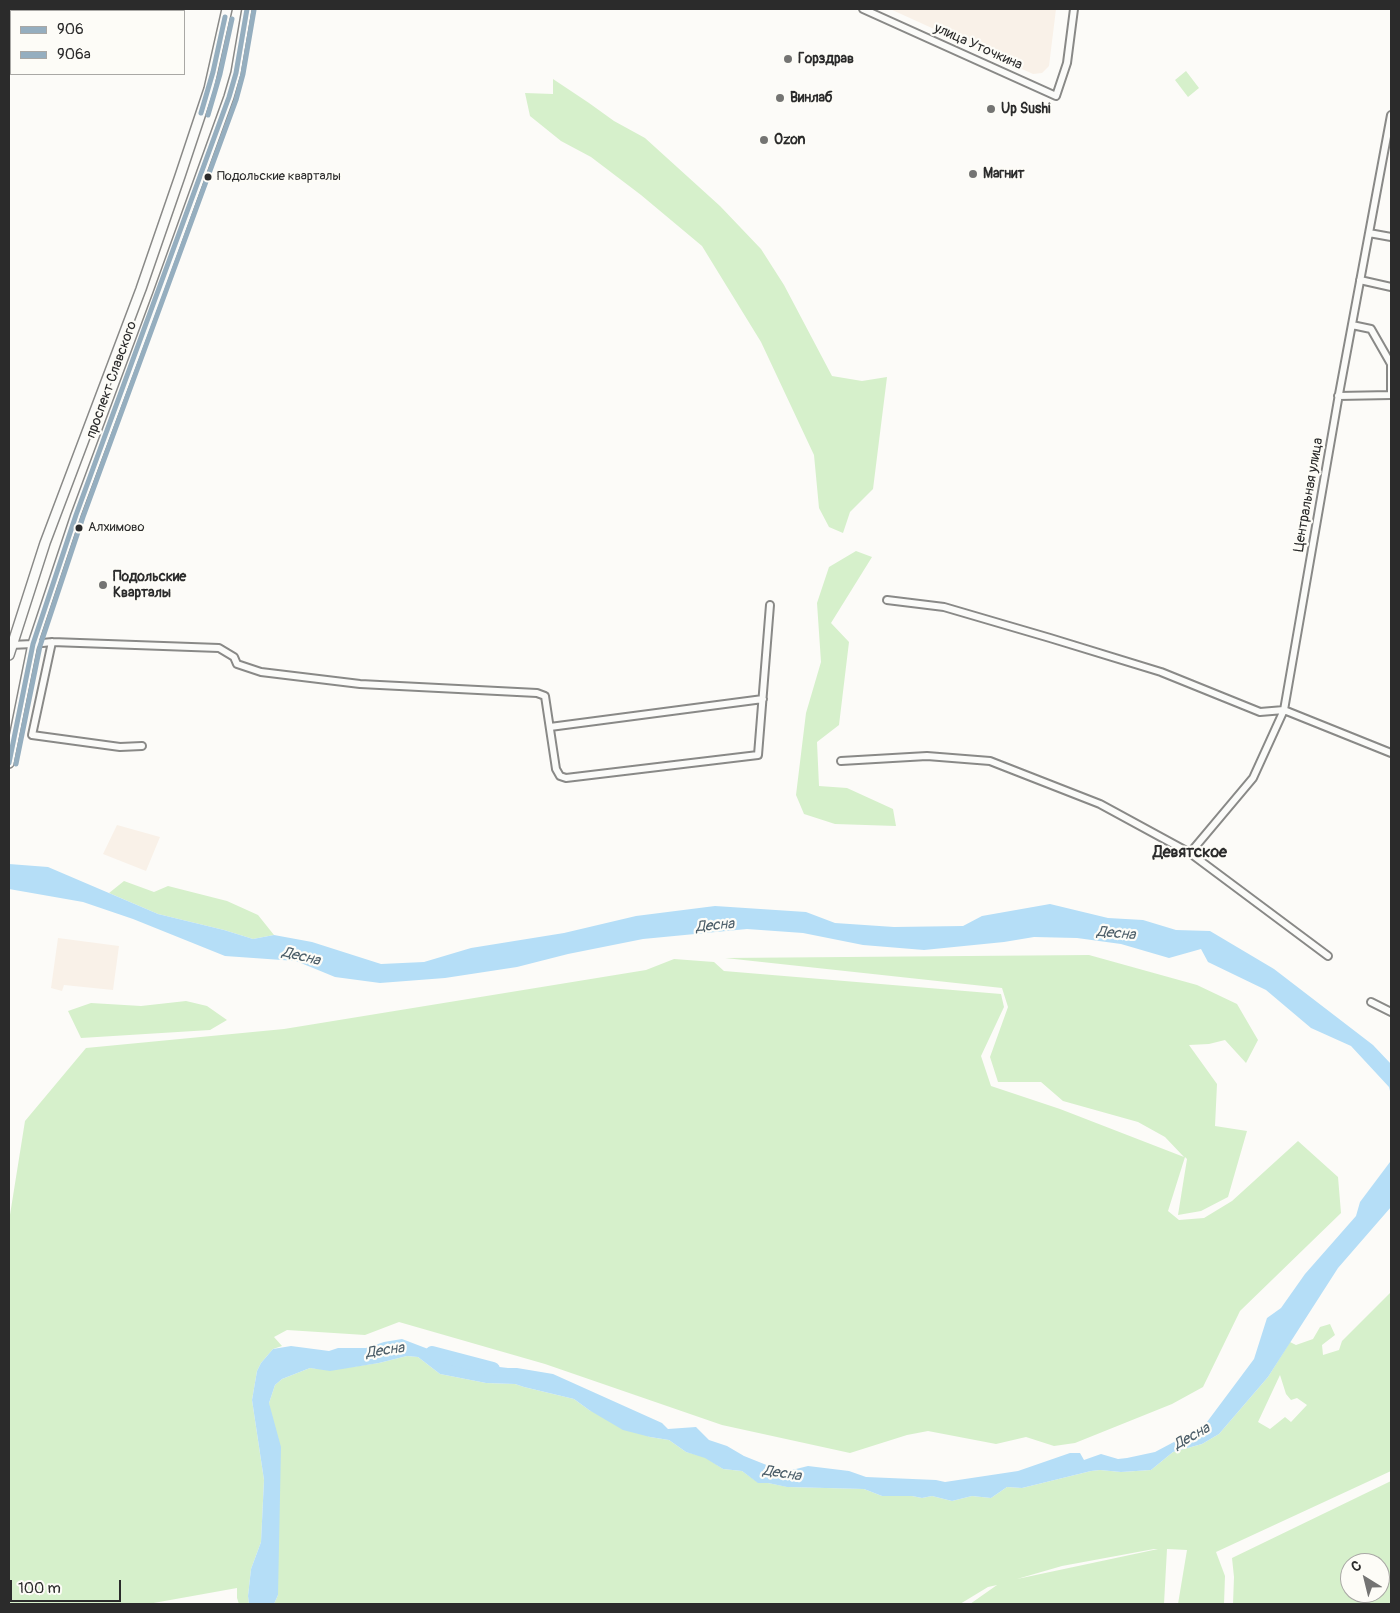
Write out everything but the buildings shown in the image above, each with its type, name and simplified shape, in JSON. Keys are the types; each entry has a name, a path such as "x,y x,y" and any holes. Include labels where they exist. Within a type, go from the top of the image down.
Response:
{"main road":[{"name":"проспект Славского","path":"9,655 10,645 45,543 142,288 180,176 209,89 227,9"},
{"name":"проспект Славского","path":"9,763 14,730 33,644 73,523 229,97 236,73 248,9"}],"street":[{"name":"улица Уточкина","path":"863,9 1056,96 1067,63 1074,9"},
{"name":"Центральная улица","path":"1190,854 1253,778 1284,710 1338,396 1390,133 1391,115"},
{"path":"1369,233 1391,238"},
{"path":"1360,280 1391,287"},
{"path":"1338,396 1391,395 1391,364 1371,329 1352,325"},
{"path":"887,600 944,607 1161,672 1260,712 1284,710 1391,753"},
{"path":"10,645 52,642 219,648 234,657 237,664 261,672 360,684 537,694 545,696 556,769 560,776 566,778 758,755 770,605"},
{"path":"52,642 32,735 120,747 142,746"},
{"path":"550,727 763,699"},
{"path":"841,761 927,756 990,761 1100,804 1190,854 1328,956"},
{"path":"1371,1002 1391,1012"}],"shaded area":[{"path":"890,9 1056,9 1049,66 1042,73 1033,74"},
{"path":"117,825 160,837 146,871 103,854"},
{"path":"58,938 119,946 113,990 64,985 62,991 51,988"}],"green space":[{"path":"1186,71 1199,88 1188,97 1175,80"},
{"path":"553,79 614,121 645,138 720,206 761,249 784,285 832,376 862,381 887,377 873,489 850,512 843,533 829,527 819,508 814,455 761,342 702,246 641,195 591,157 561,141 530,116 525,93 553,94"},
{"path":"856,551 872,557 831,623 849,642 839,725 817,742 819,786 847,788 893,809 896,826 835,824 804,814 796,795 806,713 821,662 817,603 829,567"},
{"path":"124,881 154,892 168,886 227,901 258,915 274,935 253,939 158,914 109,893"},
{"path":"1089,955 1197,985 1237,1004 1258,1040 1246,1063 1225,1040 1209,1044 1189,1045 1217,1084 1215,1126 1247,1131 1228,1197 1201,1211 1178,1215 1187,1159 1185,1157 1168,1211 1179,1220 1204,1218 1232,1201 1298,1141 1338,1177 1341,1213 1240,1311 1203,1387 1172,1404 1075,1443 1054,1446 1026,1437 996,1444 928,1431 907,1435 850,1453 722,1425 545,1364 399,1322 365,1335 287,1330 274,1337 282,1346 273,1349 257,1371 252,1400 264,1480 261,1542 251,1569 249,1604 239,1604 237,1588 148,1604 9,1604 9,1221 25,1121 86,1048 284,1029 646,970 674,959 714,962 724,971 1001,994 1004,1007 981,1056 991,1086 1060,1109 1184,1157 1165,1137 1138,1122 1063,1101 1041,1082 998,1082 990,1057 1008,1007 1002,988 725,958"},
{"path":"186,1001 207,1006 227,1020 210,1030 81,1038 68,1011 91,1003 141,1006"},
{"path":"1391,1292 1391,1471 1216,1552 1225,1576 1224,1604 1178,1604 1187,1550 1167,1549 1164,1604 970,1604 997,1585 988,1587 960,1604 274,1604 278,1595 269,1403 275,1385 282,1379 310,1368 330,1370 379,1363 407,1356 418,1357 440,1374 486,1383 515,1384 574,1399 589,1410 650,1437 669,1440 686,1452 705,1457 723,1469 742,1471 759,1483 788,1487 864,1489 882,1496 922,1498 932,1496 952,1501 972,1496 991,1498 1007,1487 1022,1488 1091,1471 1151,1470 1173,1452 1202,1444 1219,1434 1268,1377 1290,1342 1296,1345 1313,1339 1320,1327 1330,1324 1335,1335 1322,1345 1323,1355 1339,1350 1342,1341","holes":["1280,1375 1286,1394 1291,1400 1297,1398 1307,1405 1291,1422 1285,1417 1270,1429 1258,1422","1158,1549 1017,1579 1062,1566"]},
{"path":"1391,1481 1391,1604 1233,1604 1234,1577 1232,1558"}],"water":[{"path":"9,864 48,867 158,914 253,939 274,935 312,942 381,964 424,962 471,948 564,933 636,916 715,906 806,912 835,923 894,927 963,926 982,916 1050,904 1108,918 1143,920 1176,930 1210,931 1274,969 1373,1045 1391,1064 1391,1095 1389,1087 1351,1046 1311,1028 1266,990 1208,962 1201,949 1169,958 1121,944 1077,938 1034,937 924,950 863,945 803,933 747,929 643,939 568,954 517,967 445,978 380,983 335,977 296,961 225,956 133,919 83,902 9,889"},
{"path":"1391,1158 1391,1207 1338,1268 1268,1377 1219,1434 1202,1444 1173,1452 1151,1470 1091,1471 1022,1488 1007,1487 991,1498 972,1496 952,1501 932,1496 922,1498 882,1496 864,1489 787,1487 758,1483 742,1471 723,1469 705,1458 686,1452 669,1440 623,1430 574,1399 515,1384 486,1383 440,1374 418,1357 407,1356 379,1363 330,1371 310,1368 282,1379 275,1385 269,1403 281,1447 278,1595 274,1604 249,1604 251,1569 261,1542 264,1480 252,1400 257,1371 273,1349 291,1346 329,1351 338,1348 366,1348 402,1339 449,1357 457,1362 553,1374 662,1423 668,1429 696,1427 709,1440 727,1446 744,1456 779,1470 788,1471 808,1466 849,1471 866,1477 945,1482 1018,1471 1070,1453 1080,1453 1084,1460 1101,1454 1118,1459 1127,1458 1155,1452 1204,1426 1254,1359 1267,1318 1281,1308 1305,1274 1356,1216 1360,1202"}],"waterway":[{"name":"Десна","path":"432,1353 493,1369"}],"transit line":[{"name":"906","path":"9,763 33,644 76,515 229,97 236,73 247,9"},
{"name":"906а","path":"16,764 40,646 83,517 236,100 243,74 254,10"},
{"name":"906","path":"201,113 213,72 225,17"},
{"name":"906а","path":"208,115 220,74 232,19"}],"place":[{"name":"Горздрав","path":"788,59"},
{"name":"Винлаб","path":"780,98"},
{"name":"Up Sushi","path":"991,109"},
{"name":"Ozon","path":"764,140"},
{"name":"Магнит","path":"973,174"},
{"name":"Подольские кварталы","path":"208,177"},
{"name":"Алхимово","path":"79,528"},
{"name":"Подольские Кварталы","path":"103,585"}],"district":[{"name":"Девятское","path":"1190,853"}]}
